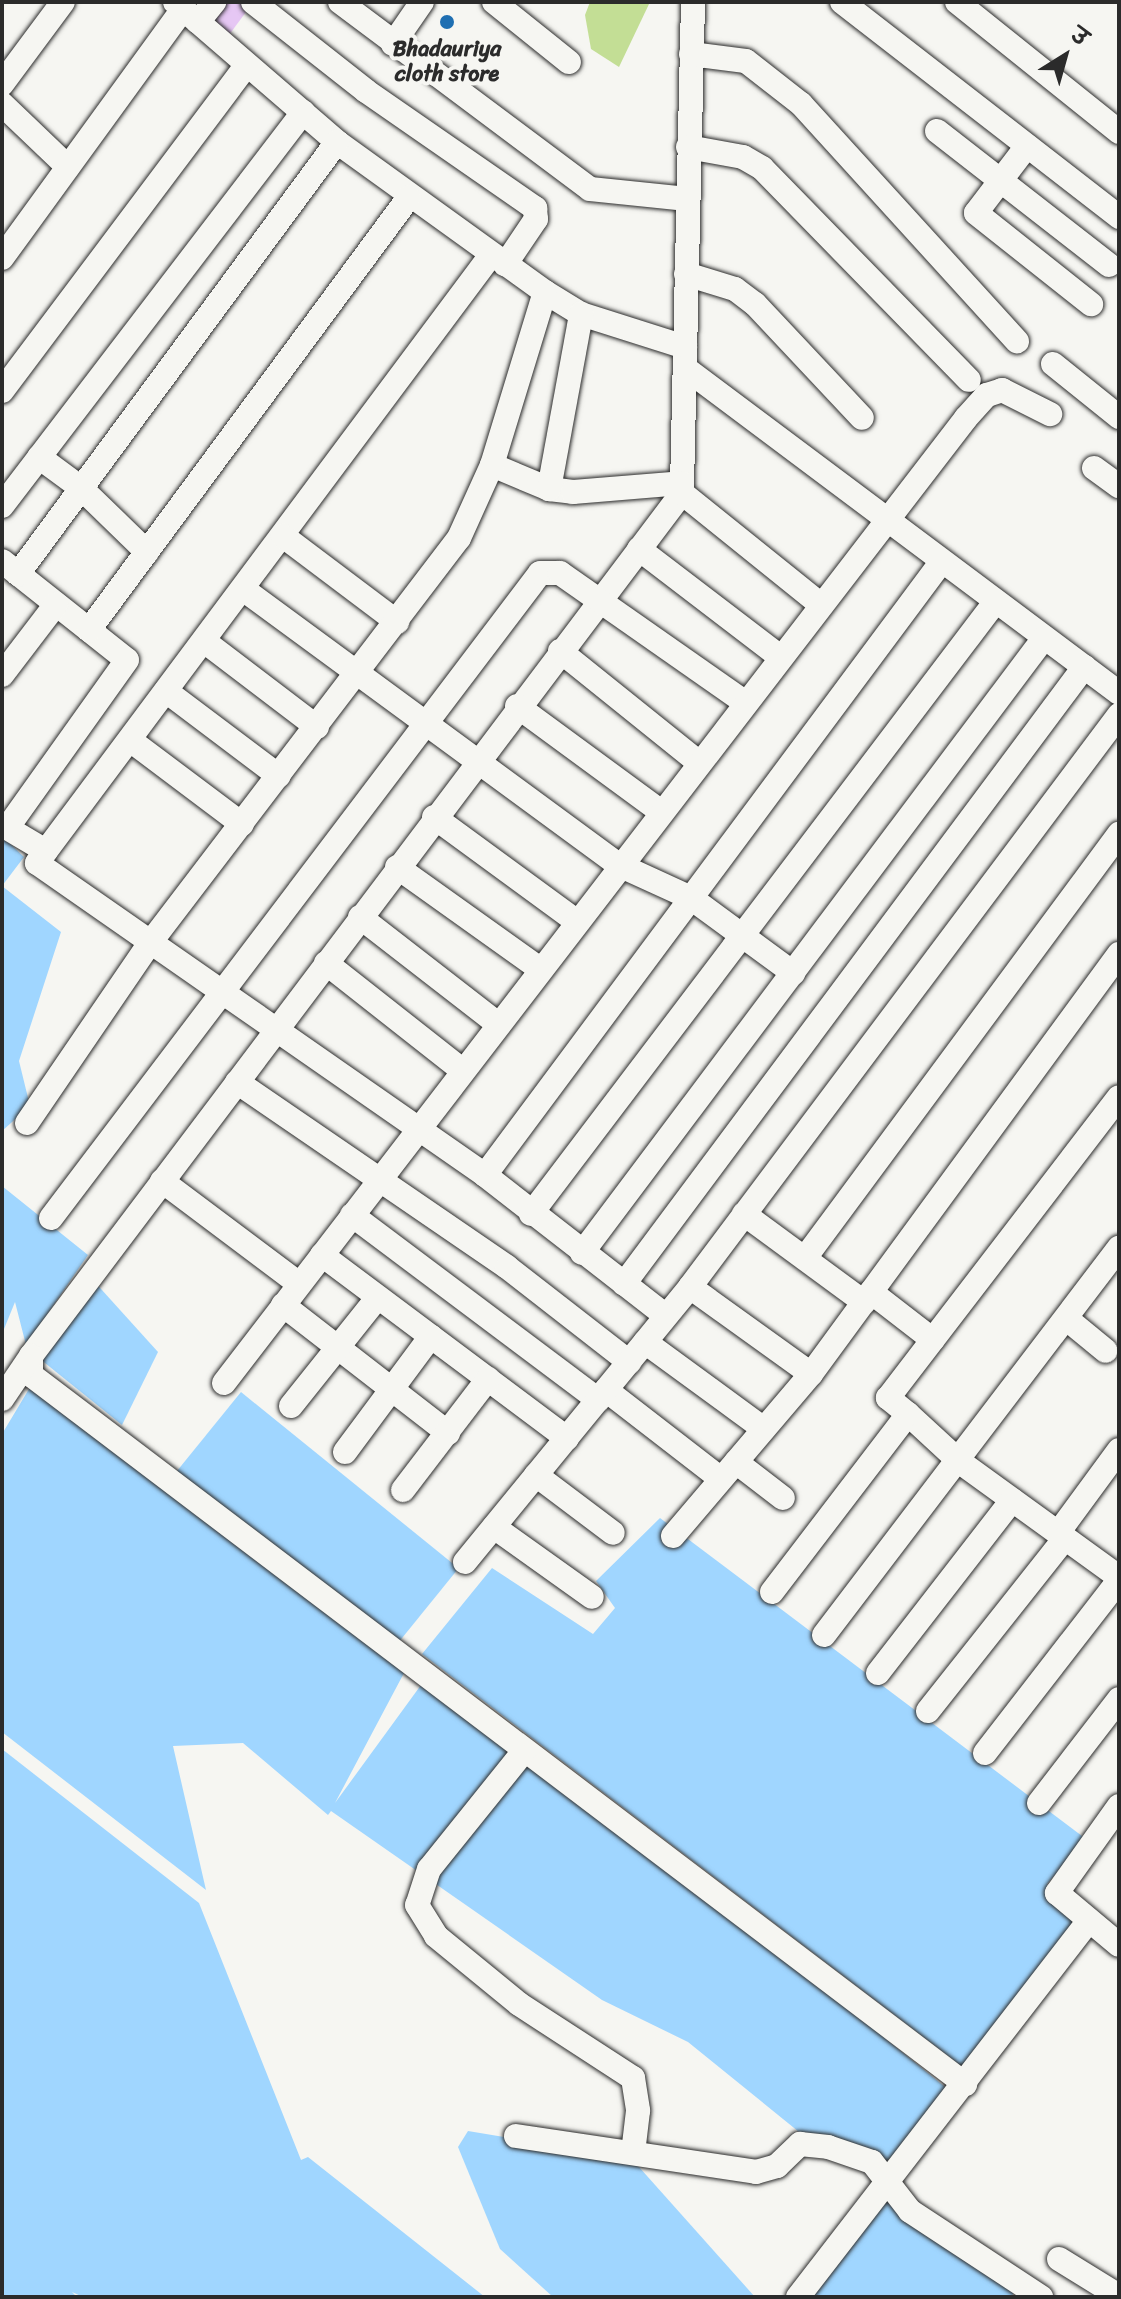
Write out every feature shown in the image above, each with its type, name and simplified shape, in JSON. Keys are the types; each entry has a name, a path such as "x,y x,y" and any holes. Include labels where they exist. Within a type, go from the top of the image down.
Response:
{"street":[{"path":"2,84 63,2"},
{"path":"2,258 186,11 214,2"},
{"path":"253,2 366,91 535,208 536,219 498,260 283,536 37,863 416,1131 485,1175 531,1214 666,1316"},
{"path":"340,2 590,189 687,199"},
{"path":"393,44 422,2"},
{"path":"494,2 569,62"},
{"path":"2,1399 31,1356 682,488 693,2"},
{"path":"842,2 1119,217"},
{"path":"957,2 1119,132"},
{"path":"186,11 337,142 409,197 581,314 685,358 884,517 1119,693"},
{"path":"691,54 746,61 801,104 1017,341"},
{"path":"2,391 246,66"},
{"path":"2,104 68,167"},
{"path":"2,506 303,112"},
{"path":"937,131 1109,265"},
{"path":"46,851 4,827 127,660 10,568 81,488 337,142"},
{"path":"1027,146 998,180 976,213 1091,304"},
{"path":"688,147 743,157 762,168 969,380"},
{"path":"89,630 409,197"},
{"path":"686,274 735,289 755,304 862,418"},
{"path":"27,1123 150,943 459,538 492,465 545,292"},
{"path":"549,489 581,314"},
{"path":"1053,364 1119,417"},
{"path":"224,1383 884,517 987,395 1017,393 1050,414"},
{"path":"39,457 81,488 147,552"},
{"path":"492,465 549,489 682,488 819,603"},
{"path":"1094,468 1119,486"},
{"path":"283,536 397,622"},
{"path":"639,549 779,656"},
{"path":"485,1175 942,561"},
{"path":"51,1218 540,573 560,573 744,702"},
{"path":"243,589 475,763 619,865 691,898 740,938 793,973"},
{"path":"531,1214 996,601"},
{"path":"2,675 56,604"},
{"path":"582,1253 1044,638"},
{"path":"204,641 317,727"},
{"path":"560,651 698,762"},
{"path":"624,1284 1084,667"},
{"path":"166,691 279,776"},
{"path":"517,706 660,811"},
{"path":"465,1562 690,1287 1119,715"},
{"path":"130,740 242,824"},
{"path":"434,817 576,921"},
{"path":"805,1258 1119,834"},
{"path":"397,867 540,969"},
{"path":"360,917 498,1024"},
{"path":"673,1536 811,1374 1119,954"},
{"path":"326,963 462,1070"},
{"path":"237,1082 507,1267 629,1362"},
{"path":"985,1753 1119,1578 960,1462 888,1398 1119,1097"},
{"path":"162,1181 299,1284"},
{"path":"744,1214 805,1258 933,1340"},
{"path":"352,1215 602,1395 728,1471 783,1498"},
{"path":"824,1635 1067,1319 1111,1276 1119,1248"},
{"path":"322,1255 567,1438"},
{"path":"690,1287 811,1374"},
{"path":"291,1406 378,1297"},
{"path":"283,1305 448,1433"},
{"path":"1067,1319 1106,1351"},
{"path":"345,1452 431,1336"},
{"path":"645,1342 764,1429"},
{"path":"31,1356 31,1375 965,2084"},
{"path":"403,1490 488,1379"},
{"path":"772,1592 908,1414"},
{"path":"928,1711 1062,1536 1119,1450"},
{"path":"536,1475 613,1533"},
{"path":"878,1673 1012,1500"},
{"path":"494,1527 592,1597"},
{"path":"1039,1803 1119,1699"},
{"path":"524,1751 429,1869 417,1905 436,1936 519,2004 633,2078 638,2111 633,2153"},
{"path":"798,2297 965,2084 1108,1929 1057,1893 1119,1806"},
{"path":"516,2136 756,2172 777,2166 800,2144 811,2144 872,2162 910,2211 1041,2297"},
{"path":"1059,2259 1119,2296"}],"green space":[{"path":"590,2 650,2 619,67 591,49 585,15"}],"water":[{"path":"2,836 24,857 2,886"},
{"path":"2,886 61,932 19,1061 30,1106 2,1131"},
{"path":"2,1186 88,1255 26,1345 15,1302 2,1334"},
{"path":"92,1279 158,1352 122,1425 40,1359"},
{"path":"41,1369 404,1673 335,1803 421,1685 828,1992 955,2095 889,2166 804,2136 688,2042 602,2000 331,1811 328,1815 243,1743 173,1746 206,1890 2,1732 2,1434"},
{"path":"241,1392 459,1568 394,1648 176,1472"},
{"path":"660,1518 1086,1839 1047,1884 1089,1927 973,2075 422,1654 492,1568 593,1634 615,1608 596,1581"},
{"path":"2,1749 199,1903 301,2160 308,2157 485,2297 83,2297 72,2292 77,2297 2,2297"},
{"path":"468,2131 631,2158 755,2297 553,2297 500,2249 458,2147"},
{"path":"884,2192 1017,2288 1011,2297 804,2297"}],"building":[{"path":"219,2 240,2 249,8 226,39 203,22"}],"place":[{"name":"Bhadauriya cloth store","path":"447,22"}]}
